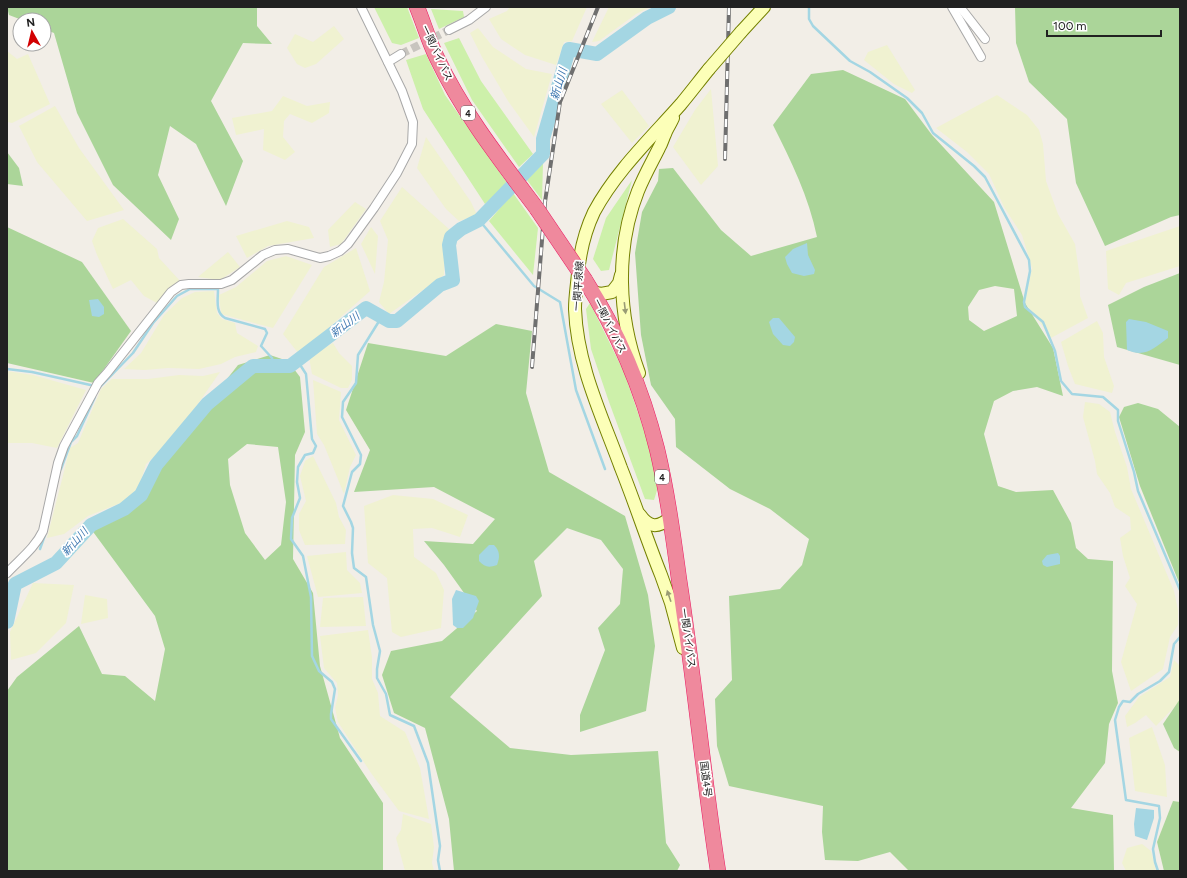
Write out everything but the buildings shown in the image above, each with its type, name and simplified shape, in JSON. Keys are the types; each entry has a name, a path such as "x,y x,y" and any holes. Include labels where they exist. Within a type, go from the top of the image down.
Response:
{"highway":[{"name":"一関バイパス","path":"417,7 437,58 460,100 482,135 537,209 589,286 606,316 635,380 648,417 657,450 670,518 694,688"},
{"name":"国道4号","path":"694,688 718,871"}],"main road":[{"name":"一関平泉線","path":"694,688 671,603 588,379 579,343 575,294 580,256 588,228 594,212 604,196 632,158 654,132 764,7"},
{"name":"一関平泉線","path":"589,286 601,294 612,292 619,283 622,270 625,238 637,192 647,170 661,146 664,135 680,104"},
{"name":"一関平泉線","path":"622,270 625,312 629,338 654,418 657,450"},
{"path":"639,514 645,522 653,525 664,522 670,518"}],"street":[{"path":"7,573 39,540 43,531 58,463 64,446 98,383 172,292 181,285 185,284 221,284 232,280 263,255 275,250 288,249 320,258 340,251 348,244 393,178 412,144 413,122 402,91 361,7"},
{"path":"449,30 469,20 486,7"},
{"path":"952,7 981,57"},
{"path":"960,7 985,39"},
{"path":"388,62 401,54"}],"green space":[{"path":"7,7 257,7 257,26 272,44 243,43 211,101 243,161 226,206 196,144 170,126 158,175 179,219 171,240 113,185 77,113 54,33 52,32 52,12 12,12 12,16 9,15"},
{"path":"374,7 407,7 419,38 401,45 392,43"},
{"path":"510,7 587,7 572,41 564,42 556,65 525,55 501,39 489,19 507,11"},
{"path":"609,7 650,7 636,14 599,41 592,42"},
{"path":"1015,7 1180,7 1180,215 1171,217 1105,246 1076,183 1067,119 1029,82 1016,43"},
{"path":"431,9 463,11 464,17 439,29"},
{"path":"334,26 344,39 316,64 305,68 297,64 287,48 295,34 313,42"},
{"path":"478,28 493,47 526,69 552,74 534,137 508,101 482,57 470,33"},
{"path":"459,38 481,81 533,154 519,167 472,100 444,43"},
{"path":"887,45 915,90 912,93 894,84 864,60 868,52"},
{"path":"7,51 17,59 28,54 50,104 12,123 7,122"},
{"path":"426,54 445,95 508,184 485,204 423,109 406,60"},
{"path":"843,70 905,99 932,135 994,202 1025,303 1053,348 1063,396 1037,387 1013,391 994,401 984,434 998,486 1016,492 1053,490 1071,523 1076,548 1088,559 1113,561 1112,671 1118,703 1109,724 1105,763 1071,808 1113,815 1114,871 909,871 890,852 858,861 825,860 822,832 823,806 729,786 717,746 715,699 732,680 729,596 780,589 802,565 809,539 770,509 730,489 676,447 675,419 651,385 641,335 635,253 642,212 658,181 659,169 673,168 721,230 751,256 817,237 814,222 804,193 773,125 811,74","holes":["995,286 1014,289 1017,316 984,331 969,320 968,307 979,290"]},
{"path":"711,89 718,166 701,185 673,147 695,110"},
{"path":"622,90 649,126 632,143 601,104"},
{"path":"997,95 1027,115 1039,130 1043,144 1046,181 1058,214 1075,244 1080,279 1080,296 1088,318 1051,338 1025,303 1032,268 1022,235 1004,207 989,174 967,152 936,128"},
{"path":"283,96 307,106 330,102 329,113 312,123 290,114 284,121 283,137 295,152 285,160 263,150 264,129 236,135 232,118 272,111"},
{"path":"55,106 79,148 124,210 87,221 37,162 19,126"},
{"path":"426,137 471,202 477,215 459,221 446,209 417,168"},
{"path":"7,152 19,168 23,186 7,184"},
{"path":"543,163 542,200 527,180"},
{"path":"632,180 609,270 601,271 593,259 606,218"},
{"path":"402,187 450,230 445,239 444,275 389,314 379,302 384,282 388,240 380,221"},
{"path":"513,193 538,228 533,275 489,221"},
{"path":"355,202 366,209 341,244 330,247 328,230"},
{"path":"123,219 157,249 159,258 181,282 157,303 144,296 131,280 113,289 97,255 92,241 98,228"},
{"path":"287,221 309,227 314,238 268,246 247,258 236,236"},
{"path":"1180,226 1180,266 1126,283 1119,295 1108,289 1106,251"},
{"path":"7,227 82,262 131,331 94,383 7,363"},
{"path":"371,227 378,236 375,274 361,244"},
{"path":"356,248 370,291 299,354 283,334 324,267"},
{"path":"228,252 240,267 220,280 198,277"},
{"path":"286,256 312,265 273,328 221,314 219,295 236,287 267,261"},
{"path":"1180,273 1180,365 1117,347 1108,305 1144,287"},
{"path":"214,291 217,313 222,319 235,323 237,333 258,346 256,352 235,357 221,364 199,369 124,369 141,353 164,315 182,298 195,292"},
{"path":"590,303 624,372 648,442 658,487 654,500 645,499 591,349 586,309"},
{"path":"1097,321 1103,333 1104,357 1114,386 1112,393 1075,384 1061,342"},
{"path":"496,324 532,331 526,393 549,472 625,516 648,595 655,646 646,711 580,732 580,715 605,650 598,628 620,604 623,569 601,540 567,528 534,561 542,596 450,697 510,748 571,755 658,751 666,843 680,865 677,871 454,871 449,819 425,728 394,713 382,675 391,651 442,641 477,611 444,565 424,541 473,544 495,519 434,487 354,492 370,450 346,410 368,343 446,356"},
{"path":"333,343 339,353 352,366 352,380 348,388 341,388 312,374 309,357"},
{"path":"270,355 288,361 300,377 305,432 295,455 293,559 313,593 320,666 340,738 383,803 383,871 7,871 7,691 17,677 79,626 102,674 125,676 155,701 165,649 155,616 91,529 136,505 154,465 208,408 223,384 238,365","holes":["247,444 278,447 286,502 281,545 265,560 245,533 230,485 228,459"]},
{"path":"7,371 33,375 86,390 57,448 32,443 7,443"},
{"path":"220,372 168,444 146,464 138,490 123,502 88,516 64,534 47,538 70,448 78,443 101,389 112,379 148,379 179,375 203,376"},
{"path":"313,380 341,392 339,420 356,455 350,467 344,494 324,445 317,434"},
{"path":"1085,402 1099,404 1110,412 1127,467 1131,489 1174,591 1178,610 1178,625 1170,637 1163,669 1131,691 1121,662 1137,604 1125,586 1130,578 1123,556 1120,538 1131,530 1130,517 1115,507 1110,493 1097,474 1083,417"},
{"path":"1138,403 1158,409 1180,427 1180,585 1140,486 1119,417 1124,407"},
{"path":"313,456 336,503 339,517 346,530 345,544 305,545 299,530 299,514 306,501 300,476 305,461"},
{"path":"393,495 433,499 468,515 460,537 432,528 413,529 414,557 436,573 444,590 441,628 401,637 392,632 387,578 368,563 364,506"},
{"path":"346,552 347,570 360,583 362,593 318,597 307,556"},
{"path":"33,583 74,585 66,623 36,653 11,660 10,632"},
{"path":"85,595 107,599 108,618 81,624"},
{"path":"363,597 366,626 320,627 323,598"},
{"path":"368,630 372,657 372,679 378,693 380,716 405,732 420,768 429,819 399,811 371,773 338,722 335,708 338,695 337,683 324,668 320,636"},
{"path":"1174,660 1180,666 1180,701 1156,726 1146,715 1127,727 1125,716 1139,697 1170,677"},
{"path":"1180,699 1180,752 1174,748 1163,724"},
{"path":"1152,727 1165,765 1167,797 1135,791 1129,738"},
{"path":"1173,801 1180,802 1180,871 1164,871 1157,842"},
{"path":"403,814 431,824 434,847 432,863 434,871 405,871 396,838 401,830"},
{"path":"1142,844 1151,851 1156,871 1126,871 1122,863 1127,848"}],"water":[{"path":"807,243 808,255 815,270 814,274 804,276 792,273 785,257 793,249"},
{"path":"98,299 104,307 104,314 99,317 92,316 89,300"},
{"path":"773,318 779,318 795,337 794,342 790,346 783,345 773,334 769,322"},
{"path":"1129,319 1146,322 1168,331 1168,338 1149,351 1139,353 1127,350 1126,322"},
{"path":"489,545 494,545 496,547 499,557 497,565 489,567 485,566 479,561 479,555"},
{"path":"1058,553 1060,556 1060,564 1047,567 1043,565 1042,561 1047,555"},
{"path":"456,590 476,596 479,601 473,618 463,628 457,628 453,625 452,599"},
{"path":"1136,808 1154,810 1154,818 1147,840 1135,836 1134,824"}],"waterway":[{"name":"新山川","path":"7,622 15,584 56,563 91,525 124,509 141,495 156,465 207,404 253,366 290,366 366,308 389,321 397,321 440,285 453,280 449,245 451,237 461,229 479,220 543,154 543,139 569,49 597,54 647,18 669,7"},
{"path":"809,7 809,19 813,26 850,61 870,72 907,98 922,113 933,133 974,166 985,177 1029,260 1030,271 1024,302 1025,307 1043,322 1055,351 1061,381 1072,394 1103,397 1118,410 1118,421 1134,472 1138,491 1180,590"},
{"path":"479,220 534,286 560,302 576,390 605,469"},
{"path":"100,387 133,353 153,323 177,296 190,289 218,289 218,309 225,318 265,329 267,333 261,346 272,358 273,366"},
{"path":"381,318 358,355 356,383 343,402 342,417 361,455 360,464 352,472 343,506 353,528 352,553 354,568 366,577 373,625 380,651 377,678 386,694 390,715 414,726 428,763 440,846 438,860 440,871"},
{"path":"297,360 306,374 312,439 316,446 313,453 305,455 298,467 297,482 300,498 292,518 291,539 303,556 311,597 312,656 319,671 332,682 335,689 331,719 361,761"},
{"path":"7,369 32,372 95,386"},
{"path":"61,469 71,442 77,436 95,397"},
{"path":"40,549 45,535"},
{"path":"1158,871 1153,849 1160,818 1159,806 1126,800 1115,720 1119,707 1123,701 1130,702 1138,694 1160,681 1169,672 1174,644 1180,637"}],"tunnel":[{"path":"401,54 449,30"}],"railway":[{"path":"532,367 545,202 560,102 598,7"},
{"path":"725,159 729,7"}]}
